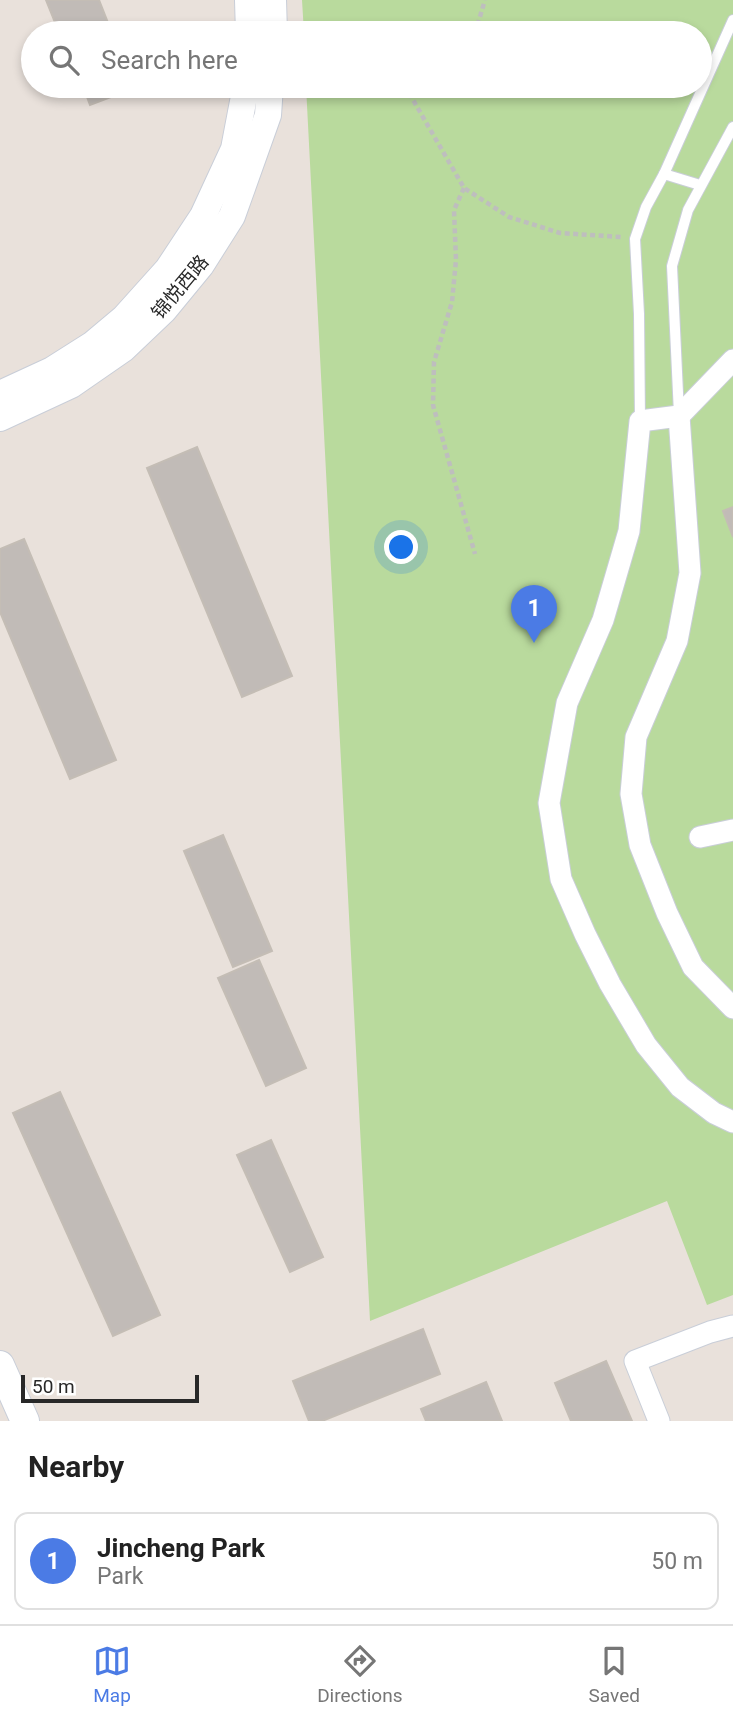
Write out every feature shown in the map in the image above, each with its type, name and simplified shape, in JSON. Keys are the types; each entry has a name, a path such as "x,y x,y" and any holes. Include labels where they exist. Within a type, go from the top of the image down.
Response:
{"main road":[{"path":"0,1365 25,1421"}],"street":[{"path":"248,0 249,21"},
{"path":"273,0 274,21"},
{"name":"锦悦西路","path":"0,394 52,370 93,344 124,318 168,269 203,216 234,149 244,98"},
{"name":"锦悦西路","path":"0,418 71,385 123,349 164,310 201,265 232,216 268,115 269,98"},
{"path":"733,360 679,416 640,421 629,531 603,620 567,704 549,803 561,879 610,984 646,1045 680,1087 714,1113 733,1122"},
{"path":"679,416 690,573 677,641 636,737 631,794 639,845 667,913 694,967 733,1008"},
{"path":"700,837 733,830"},
{"path":"659,1421 635,1361 733,1326"}],"lane":[{"path":"712,67 733,20"},
{"path":"640,421 635,239 646,207 698,98"},
{"path":"679,416 672,266 688,210 733,127"},
{"path":"664,174 700,184"}],"path":[{"path":"479,21 485,0"},
{"path":"412,98 464,188 509,217 559,233 635,239"},
{"path":"464,188 454,210 456,260 453,292 434,362 433,405 475,554"}],"green space":[{"path":"302,0 733,0 733,1295 707,1305 667,1201 370,1321 307,98 712,98 712,21 303,21"}],"building":[{"path":"46,0 99,0 107,21 54,21"},
{"path":"87,98 108,98 90,105"},
{"path":"197,447 292,676 242,697 147,468"},
{"path":"733,507 733,537 723,511"},
{"path":"24,539 116,760 70,779 0,612 0,549"},
{"path":"223,835 272,951 233,967 184,851"},
{"path":"259,960 306,1068 266,1086 218,978"},
{"path":"60,1092 160,1315 113,1336 13,1113"},
{"path":"271,1140 323,1257 290,1272 237,1155"},
{"path":"423,1329 440,1374 322,1421 309,1421 293,1381"},
{"path":"606,1361 632,1421 571,1421 555,1383"},
{"path":"486,1382 502,1421 426,1421 421,1409"}],"place":[{"name":"Jincheng Park","path":"534,643"}]}
